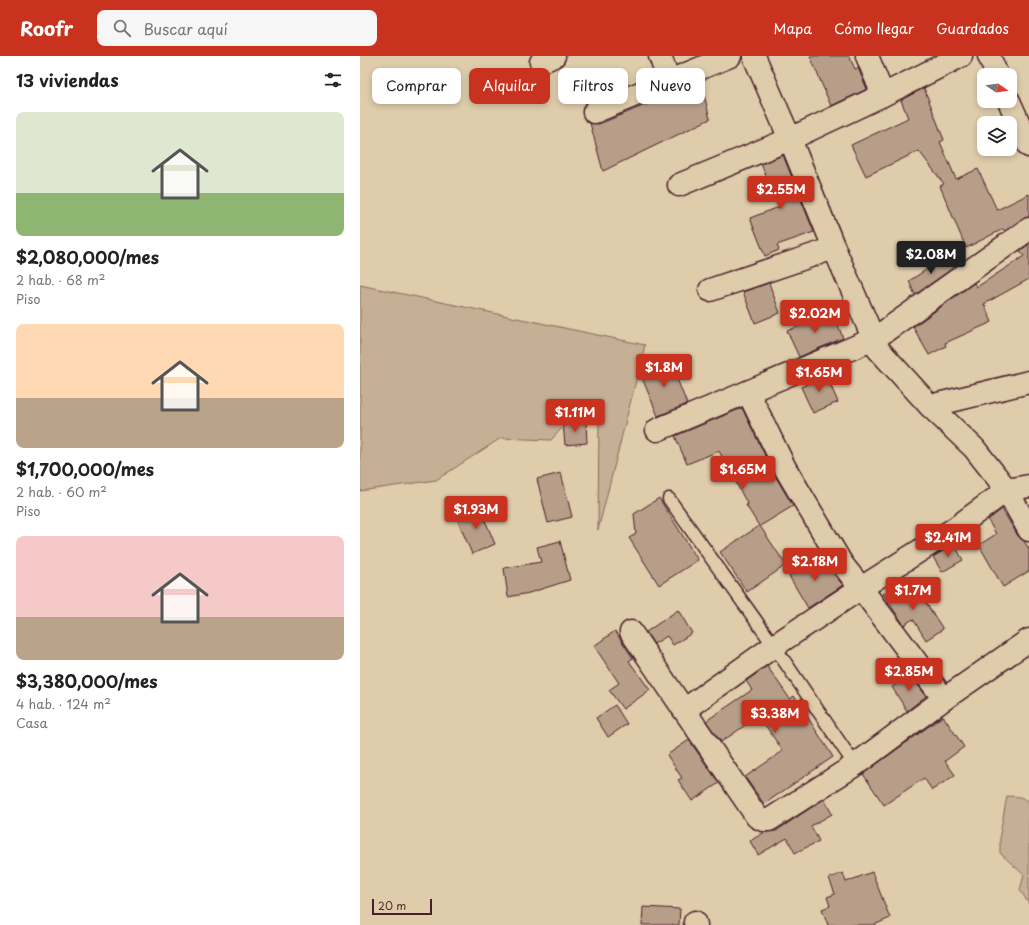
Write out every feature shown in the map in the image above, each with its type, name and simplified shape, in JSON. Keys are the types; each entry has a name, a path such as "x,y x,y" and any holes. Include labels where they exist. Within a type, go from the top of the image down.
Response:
{"street":[{"path":"660,56 665,68"},
{"path":"701,68 730,56"},
{"path":"754,56 878,349 930,406 974,448 1007,490 1029,530"},
{"path":"867,56 883,95"},
{"path":"679,185 790,139 961,56"},
{"path":"989,56 995,68"},
{"path":"594,112 636,95"},
{"path":"1012,108 1029,146"},
{"path":"657,430 874,339 1029,229"},
{"path":"710,290 834,248"},
{"path":"930,406 1029,382"},
{"path":"748,392 785,468 842,564 944,699"},
{"path":"684,710 774,646 861,588 954,529 1007,490 1029,486"},
{"path":"631,632 757,818 763,820 768,820 854,765 944,699 1029,640"}],"lane":[{"path":"670,499 774,646 854,765"}],"shaded area":[{"path":"360,285 645,345 598,530 599,418 581,407 551,440 501,438 436,480 360,491"},
{"path":"1007,796 1020,797 1029,801 1029,904 1020,890 1024,875 1000,853 1000,834"}],"building":[{"path":"810,56 849,56 855,69 858,68 867,89 831,106"},
{"path":"924,88 944,140 940,142 956,179 978,169 997,210 1029,194 1029,217 1022,219 1005,231 1003,229 966,248 940,186 944,184 919,151 866,176 851,145 908,118 901,100"},
{"path":"705,98 710,119 603,171 590,123 599,124 648,104 705,104"},
{"path":"783,155 814,232 777,245 779,250 765,256 750,218 779,207 761,164"},
{"path":"1029,244 1029,279 984,304 992,322 945,343 946,346 929,355 913,327 974,283 977,287 1024,256 1020,251"},
{"path":"947,256 953,268 915,295 909,281"},
{"path":"769,283 780,313 755,323 743,292"},
{"path":"833,312 843,338 799,357 787,331"},
{"path":"670,361 687,404 658,416 640,373"},
{"path":"825,373 838,402 813,413 801,387 810,383 809,380"},
{"path":"742,408 774,474 793,506 760,526 786,565 747,592 720,552 759,526 746,505 748,505 719,451 687,464 675,436"},
{"path":"586,422 587,443 565,445 563,423"},
{"path":"561,473 572,517 548,523 537,479"},
{"path":"659,498 698,560 659,585 629,538 636,534 634,514"},
{"path":"479,506 495,544 472,554 456,516"},
{"path":"1002,509 1018,536 1024,541 1029,549 1029,571 1003,587 979,545 996,534 988,520"},
{"path":"560,541 570,580 529,593 508,597 504,568 541,562 537,547"},
{"path":"954,544 963,560 942,572 933,557"},
{"path":"822,556 832,572 843,585 808,608 789,576"},
{"path":"898,584 905,594 913,589 921,602 924,600 943,629 926,640 913,619 904,625 883,594"},
{"path":"678,610 692,633 673,645 667,636 654,644 646,632"},
{"path":"615,631 633,658 629,661 650,690 623,709 609,690 619,683 594,646"},
{"path":"767,666 790,699 794,696 833,757 764,804 745,777 783,751 759,716 721,742 706,721 752,690 746,681"},
{"path":"911,675 926,696 907,711 892,687"},
{"path":"615,705 627,724 608,737 596,718"},
{"path":"943,716 964,747 945,761 955,775 932,790 924,778 884,805 863,774"},
{"path":"689,740 719,783 692,801 678,780 682,778 667,755"},
{"path":"824,799 832,814 811,826 819,841 795,853 787,838 758,855 750,841 765,832 776,831"},
{"path":"872,872 890,918 874,925 828,925 822,909 830,906 827,897 835,894 829,878 843,873 846,882"},
{"path":"643,907 680,909 679,925 642,925"}]}
